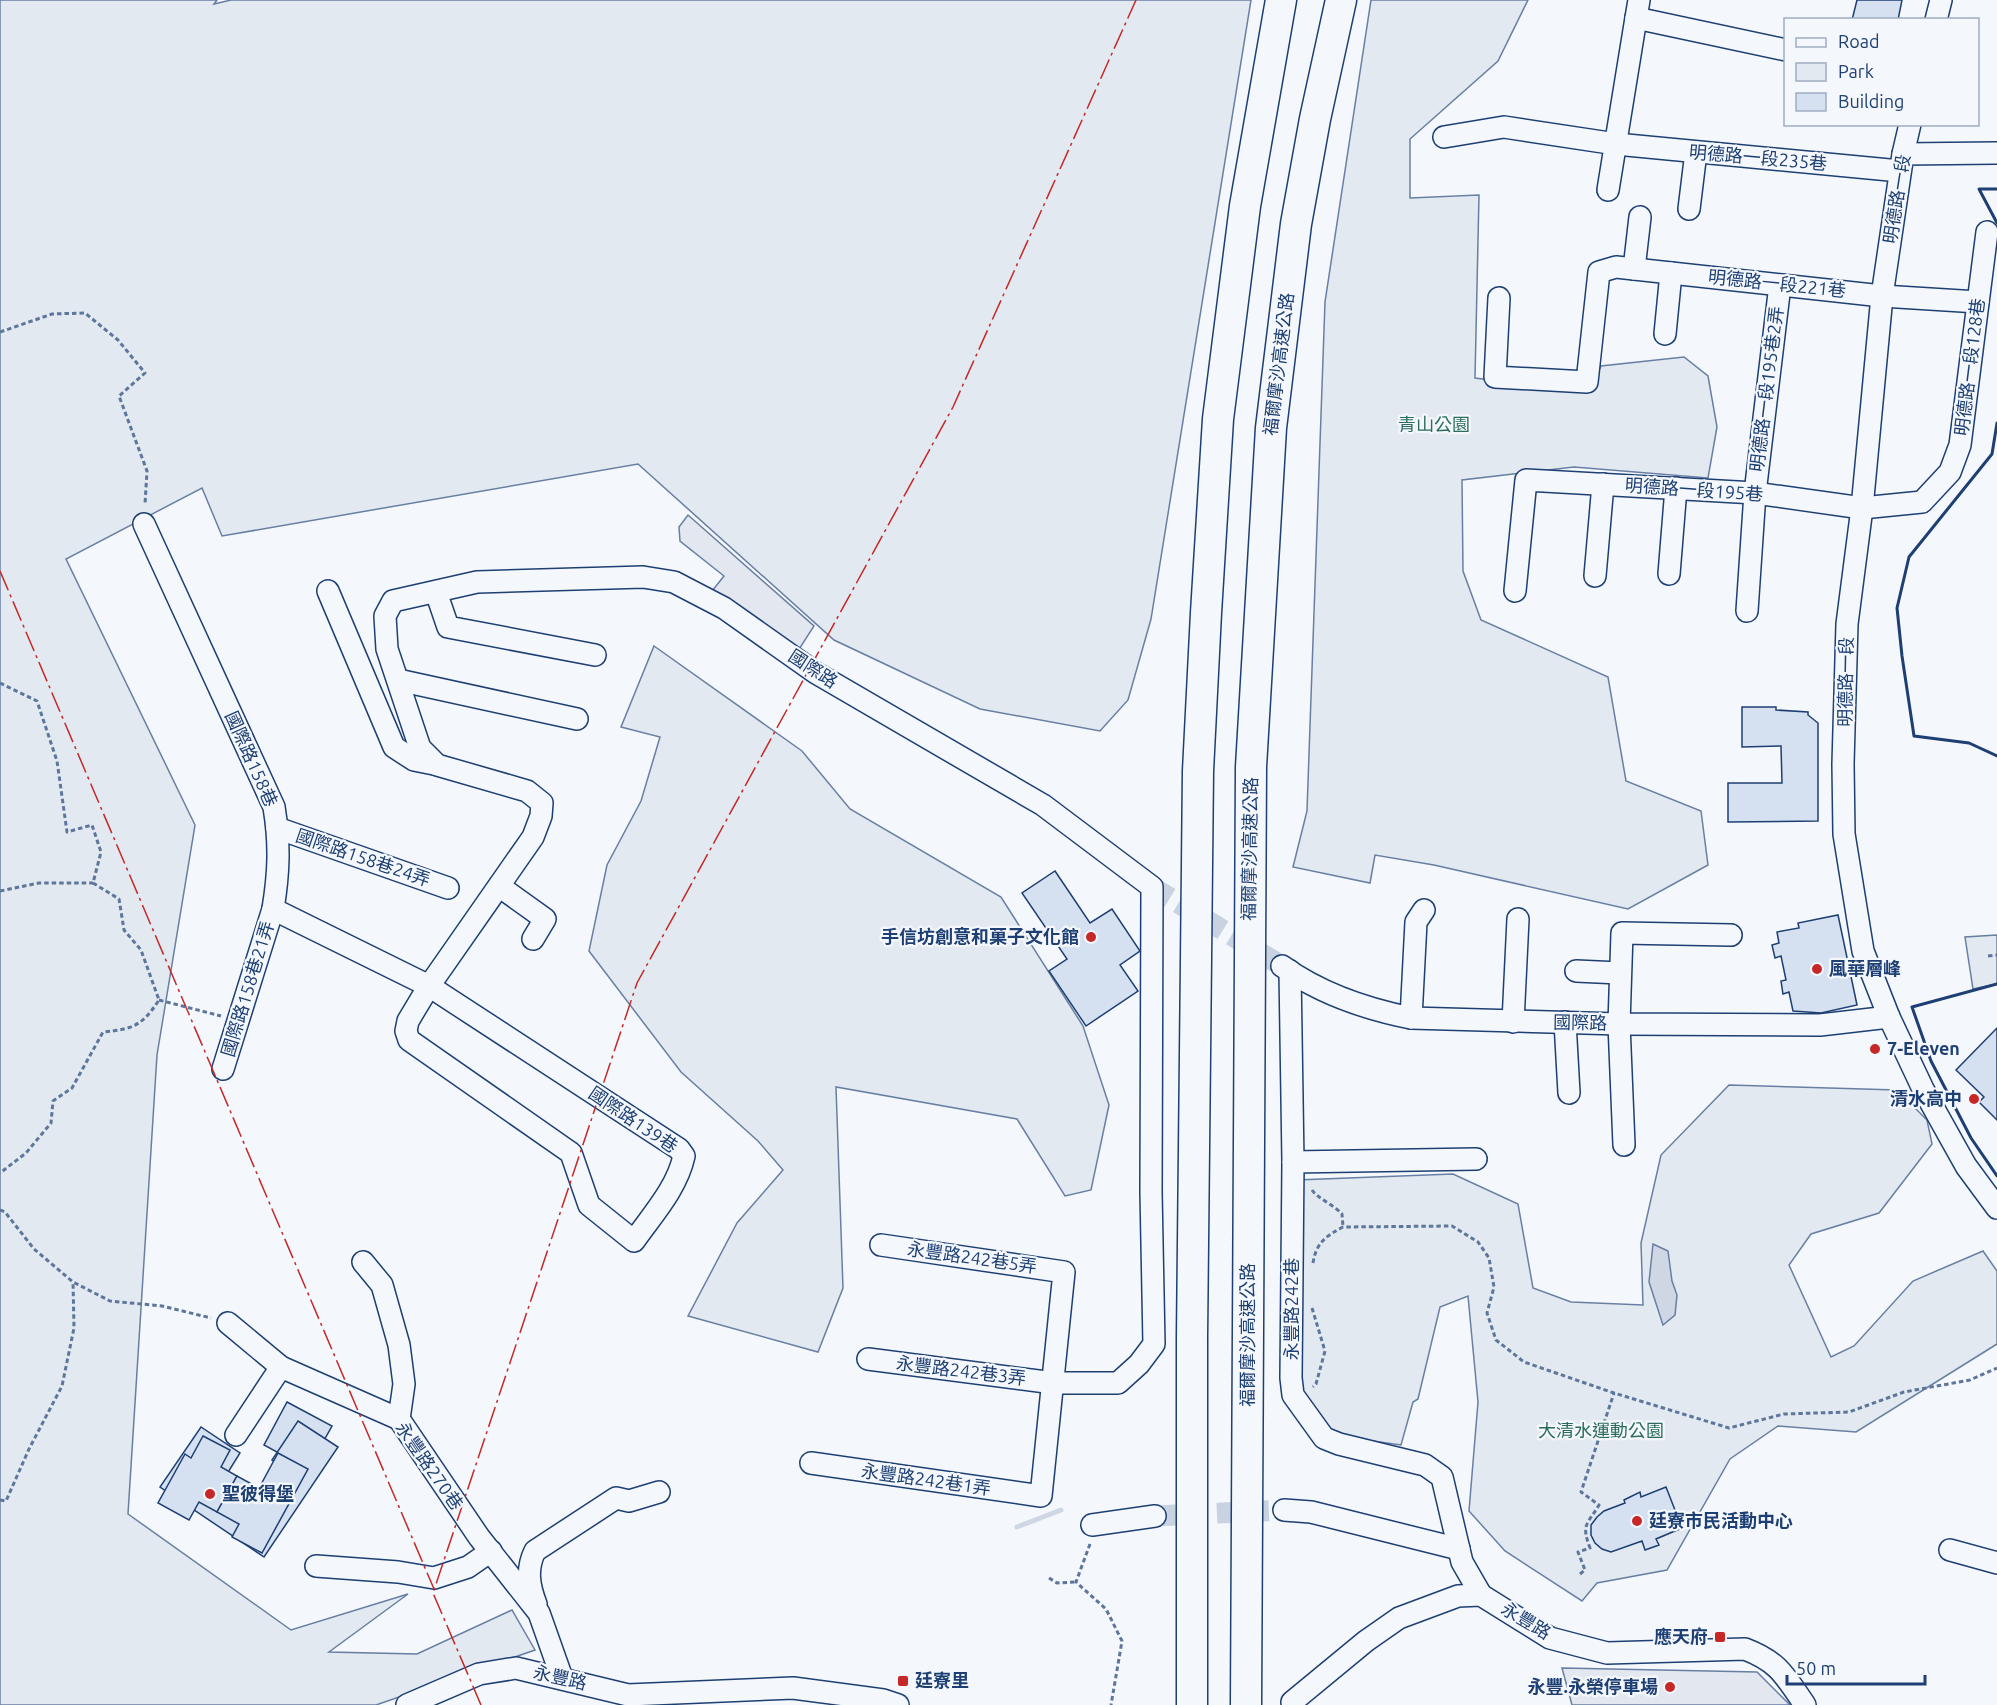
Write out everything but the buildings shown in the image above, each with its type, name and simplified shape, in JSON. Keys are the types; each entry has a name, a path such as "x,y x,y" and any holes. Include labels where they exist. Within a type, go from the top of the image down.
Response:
{"highway":[{"path":"1192,1705 1192,1337 1197,795 1204,646 1218,419 1245,206 1281,0"},
{"name":"福爾摩沙高速公路","path":"1246,1705 1251,767 1271,428 1296,224 1315,119 1341,0"}],"street":[{"path":"1936,18 1941,0"},
{"path":"1608,190 1637,9 1784,50"},
{"name":"明德路一段235巷","path":"1444,137 1504,126 1616,144 1696,152 1902,162 1997,153"},
{"name":"明德路一段","path":"1910,126 1882,296 1862,508 1847,624 1844,834 1863,951 1889,1017 1923,1089 1966,1166 1997,1208"},
{"path":"1689,209 1696,152"},
{"path":"1634,269 1640,217"},
{"name":"明德路一段128巷","path":"1862,508 1922,502 1950,472 1960,445 1988,232"},
{"name":"明德路一段221巷","path":"1499,298 1495,377 1587,382 1599,272 1616,267 1882,296 1978,302"},
{"path":"1665,334 1671,273"},
{"name":"明德路一段195巷2弄","path":"1747,610 1755,493 1780,285"},
{"name":"明德路一段195巷","path":"1515,591 1526,480 1755,493 1862,508"},
{"path":"1595,576 1604,484"},
{"path":"1669,574 1676,488"},
{"name":"國際路158巷","path":"144,524 274,807 279,874 273,909"},
{"name":"國際路","path":"437,765 420,748 387,649 385,616 393,601 477,582 643,577 674,582 724,608 816,673 1043,805 1152,887 1151,1192 1154,1344 1139,1364 1118,1383 1054,1383"},
{"path":"273,909 429,986 533,837 541,816 542,803 527,790 414,760 394,747 328,591"},
{"path":"436,592 448,627 595,655"},
{"path":"398,680 577,719"},
{"name":"國際路158巷24弄","path":"277,828 448,888"},
{"path":"499,886 545,919 533,939"},
{"name":"國際路158巷21弄","path":"223,1070 273,909"},
{"path":"1411,1018 1416,922 1424,910"},
{"path":"1513,1022 1518,919"},
{"path":"1624,1145 1619,1024 1622,933 1731,935"},
{"name":"國際路","path":"1286,968 1348,1000 1384,1013 1411,1018 1619,1024 1820,1025 1889,1017"},
{"name":"永豐路242巷","path":"1286,968 1303,1162 1293,1395 1324,1438 1339,1444 1425,1465 1442,1477 1462,1562 1481,1595"},
{"path":"1576,971 1620,972"},
{"name":"國際路139巷","path":"429,986 679,1149 684,1156 682,1167 670,1190 634,1241 589,1205 571,1152 409,1040 406,1030 408,1022 429,986"},
{"path":"1564,1022 1569,1093"},
{"path":"1303,1162 1476,1159"},
{"name":"永豐路242巷5弄","path":"881,1245 1064,1272 1054,1383"},
{"path":"363,1262 382,1284 399,1345 404,1384 399,1419"},
{"name":"永豐路270巷","path":"228,1323 281,1367 399,1419 479,1537 539,1613 562,1678"},
{"name":"永豐路242巷3弄","path":"868,1359 1054,1383"},
{"path":"236,1435 281,1367"},
{"name":"永豐路242巷1弄","path":"811,1463 1041,1496 1054,1383"},
{"path":"539,1613 531,1589 529,1570 530,1560 535,1551 616,1498 629,1501 659,1492"},
{"path":"1284,1510 1311,1512 1459,1549"},
{"path":"1098,1524 1155,1516"},
{"path":"1950,1550 1997,1563"},
{"path":"316,1566 398,1572 434,1578 468,1567 491,1551"},
{"name":"永豐路","path":"1292,1702 1365,1641 1399,1618 1458,1596 1481,1595 1550,1638 1607,1653 1745,1649 1766,1657 1783,1673 1805,1705"},
{"name":"永豐路","path":"406,1705 479,1674 516,1668 628,1695 794,1688 898,1705"}],"path":[{"path":"0,332 52,314 85,313 118,340 145,373 119,396 147,471 144,524"},
{"path":"0,683 37,701 57,761 67,832 92,825 101,852 93,883"},
{"path":"0,891 39,883 93,883 119,899 124,930 141,950 159,1000"},
{"path":"1988,956 1997,955"},
{"path":"159,1000 237,1020"},
{"path":"0,1173 26,1153 51,1123 53,1101 72,1088 103,1032 129,1029 145,1019 159,1000"},
{"path":"1303,1162 1316,1196 1332,1204 1342,1214 1343,1227"},
{"path":"0,1210 34,1249 74,1282 110,1301 162,1306 194,1312 228,1323"},
{"path":"1312,1272 1316,1250 1329,1234 1343,1227 1452,1226 1478,1242 1489,1258 1494,1287 1486,1313 1496,1340 1524,1362 1614,1393 1729,1428 1784,1414 1849,1412 1904,1392 1970,1380 1997,1368"},
{"path":"0,1500 6,1500 29,1449 62,1386 74,1328 74,1282"},
{"path":"1292,1388 1306,1392 1316,1384 1325,1351 1312,1306"},
{"path":"1580,1574 1585,1570 1578,1552 1590,1548 1586,1537 1586,1523 1599,1505 1581,1492 1614,1393"},
{"path":"1076,1582 1098,1524"},
{"path":"1050,1578 1057,1583 1076,1582 1106,1609 1122,1641 1111,1705"}],"green space":[{"path":"0,0 217,0 214,4 231,0 1251,0 1151,619 1128,700 1100,731 980,709 834,640 638,464 222,536 202,488 66,559 195,825 157,1055 128,1514 291,1630 408,1594 329,1652 417,1654 512,1610 535,1650 376,1705 0,1705"},
{"name":"青山公園","path":"1371,0 1528,0 1498,61 1410,139 1410,198 1479,195 1475,378 1589,392 1601,366 1684,357 1708,376 1717,427 1708,478 1574,467 1462,480 1463,571 1481,620 1608,677 1626,781 1701,811 1708,865 1628,909 1434,865 1375,855 1370,883 1293,867 1307,811 1325,302"},
{"path":"654,646 802,751 850,809 1001,897 1083,1026 1109,1105 1091,1190 1065,1196 1017,1119 836,1087 843,1288 818,1352 688,1316 737,1223 783,1170 758,1141 681,1072 589,951 607,865 641,801 660,737 621,727"},
{"path":"1997,935 1997,984 1973,989 1965,937"},
{"name":"大清水運動公園","path":"1729,1085 1897,1090 1927,1120 1932,1144 1879,1213 1811,1234 1789,1265 1831,1357 1854,1346 1913,1281 1983,1251 1997,1271 1997,1344 1856,1432 1778,1426 1730,1459 1667,1570 1597,1583 1582,1601 1505,1551 1469,1511 1478,1402 1468,1296 1440,1307 1418,1399 1413,1402 1401,1445 1330,1435 1295,1382 1296,1180 1453,1174 1518,1204 1533,1288 1571,1302 1643,1305 1641,1243 1661,1155"}],"shaded area":[{"path":"688,515 814,626 796,654 708,596 724,576 680,541 679,527"},
{"path":"1653,1244 1668,1251 1672,1281 1677,1295 1675,1315 1663,1325 1649,1282"},
{"name":"永豐.永榮停車場","path":"1562,1668 1757,1672 1790,1705 1572,1705"}],"waterway":[{"path":"1017,1527 1061,1510"}],"tunnel":[{"path":"1152,887 1282,966"},
{"path":"1155,1516 1284,1510"}],"wall":[{"path":"1997,189 1979,189 1997,223"},
{"path":"1997,423 1992,454 1909,557 1897,608 1914,736 1969,743 1997,756"},
{"path":"1997,984 1912,1007 1931,1061 1971,1138 1997,1176"}],"power":[{"path":"481,1705 433,1593 637,983 953,407 1136,0"},
{"path":"0,571 434,1589"}],"place":[{"name":"手信坊創意和菓子文化館","path":"1091,937"},
{"name":"風華層峰","path":"1817,969"},
{"name":"7-Eleven","path":"1875,1049"},
{"name":"清水高中","path":"1974,1099"},
{"name":"聖彼得堡","path":"210,1494"},
{"name":"廷寮市民活動中心","path":"1637,1521"},
{"name":"應天府","path":"1720,1637"},
{"name":"廷寮里","path":"903,1681"},
{"name":"永豐.永榮停車場","path":"1670,1687"}]}
